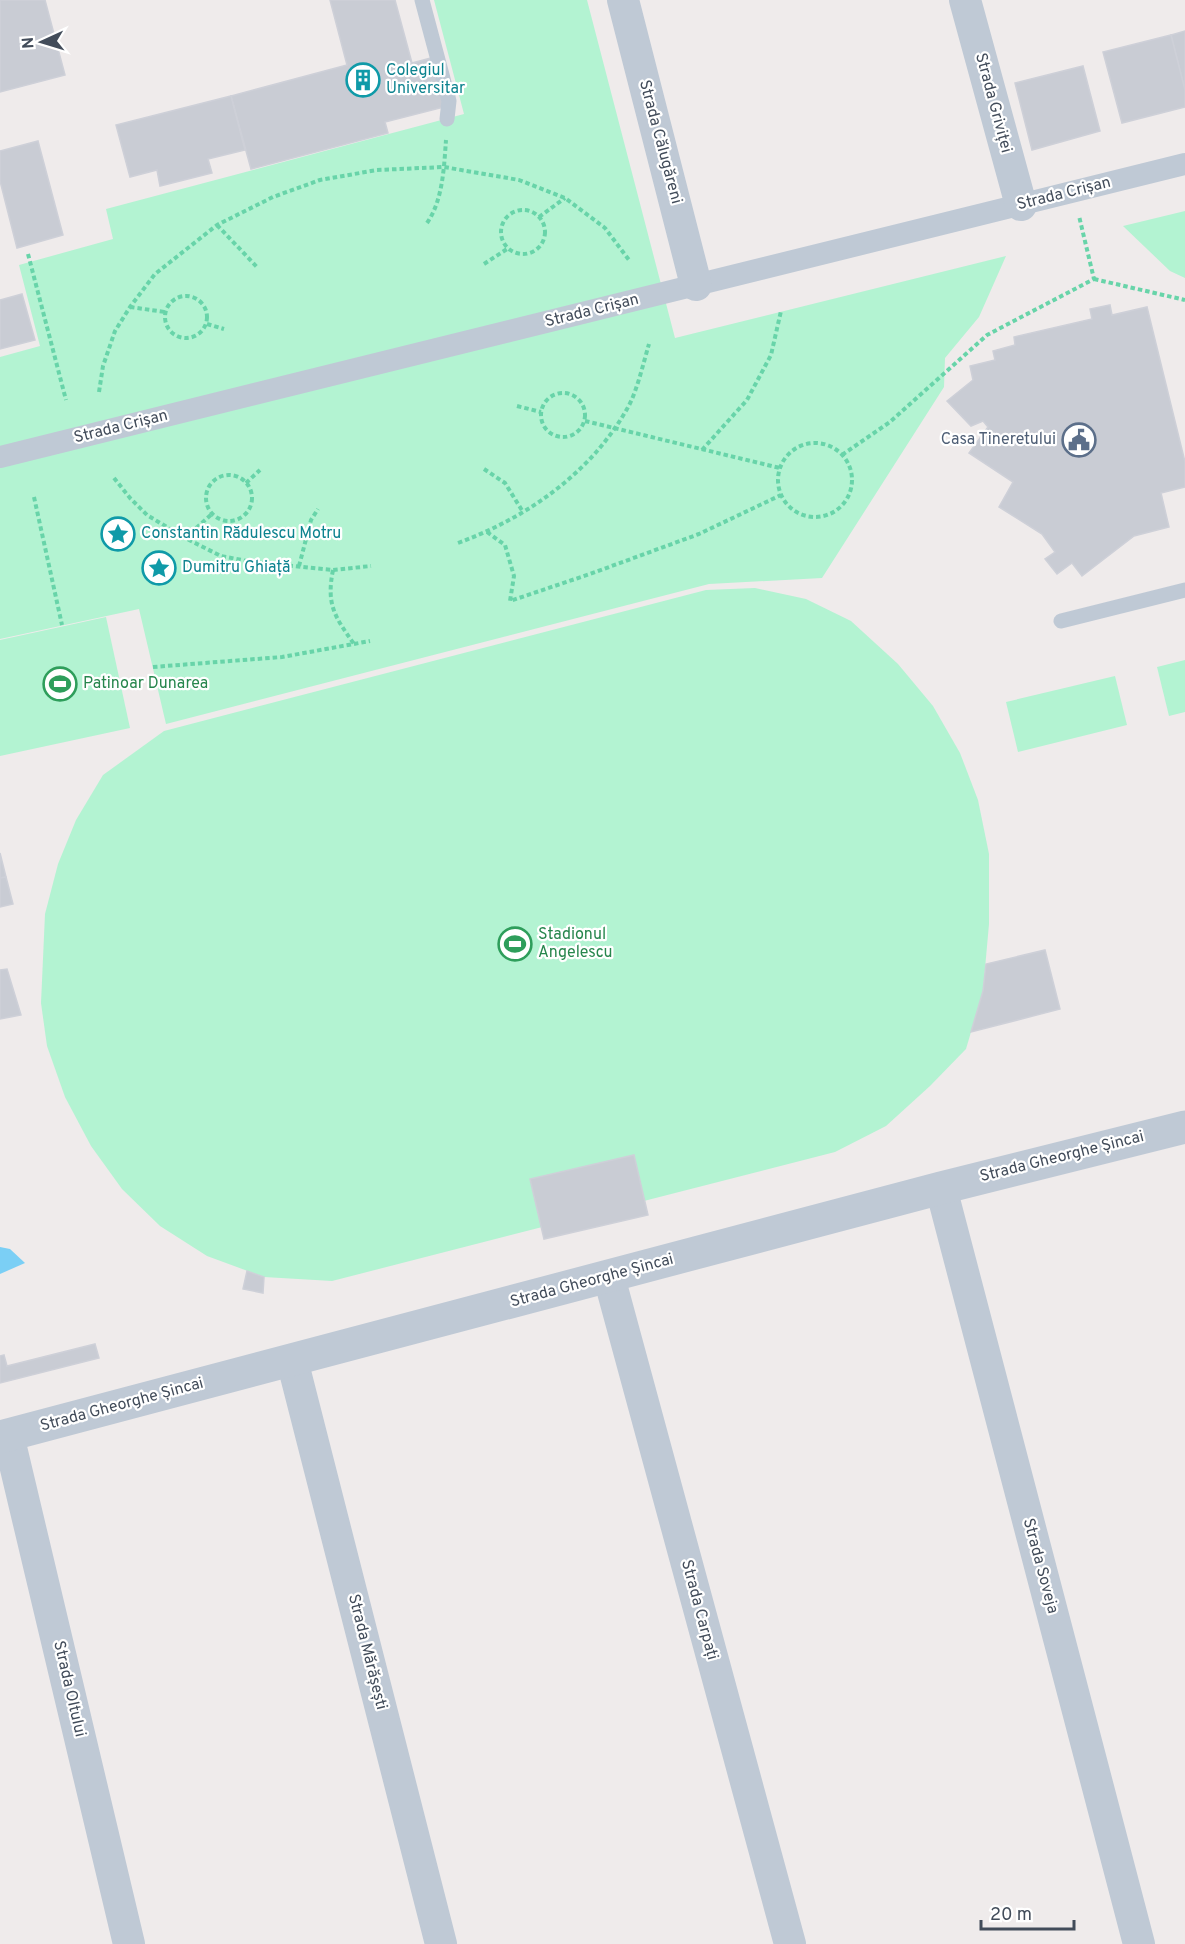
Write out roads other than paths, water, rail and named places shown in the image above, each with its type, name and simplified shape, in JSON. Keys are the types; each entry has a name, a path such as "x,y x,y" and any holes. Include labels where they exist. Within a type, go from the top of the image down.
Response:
{"street":[{"name":"Strada Călugăreni","path":"623,0 696,285"},
{"name":"Strada Griviței","path":"964,0 1021,205"},
{"name":"Strada Crișan","path":"0,457 1185,164"},
{"name":"Strada Gheorghe Șincai","path":"4,1436 940,1188 1185,1126"},
{"name":"Strada Soveja","path":"940,1188 1139,1944"},
{"name":"Strada Carpați","path":"609,1277 790,1944"},
{"name":"Strada Mărășești","path":"292,1360 441,1944"},
{"name":"Strada Oltului","path":"4,1436 129,1944"}],"lane":[{"path":"422,0 449,101 447,118"},
{"path":"1061,621 1185,590"}],"water":[{"path":"0,1247 10,1249 25,1263 0,1274"}],"place":[{"name":"Colegiul Universitar","path":"363,80"},
{"name":"Casa Tineretului","path":"1079,440"},
{"name":"Constantin Rădulescu Motru","path":"118,534"},
{"name":"Dumitru Ghiață","path":"159,568"},
{"name":"Patinoar Dunarea","path":"60,684"},
{"name":"Stadionul Angelescu","path":"515,944"}]}
